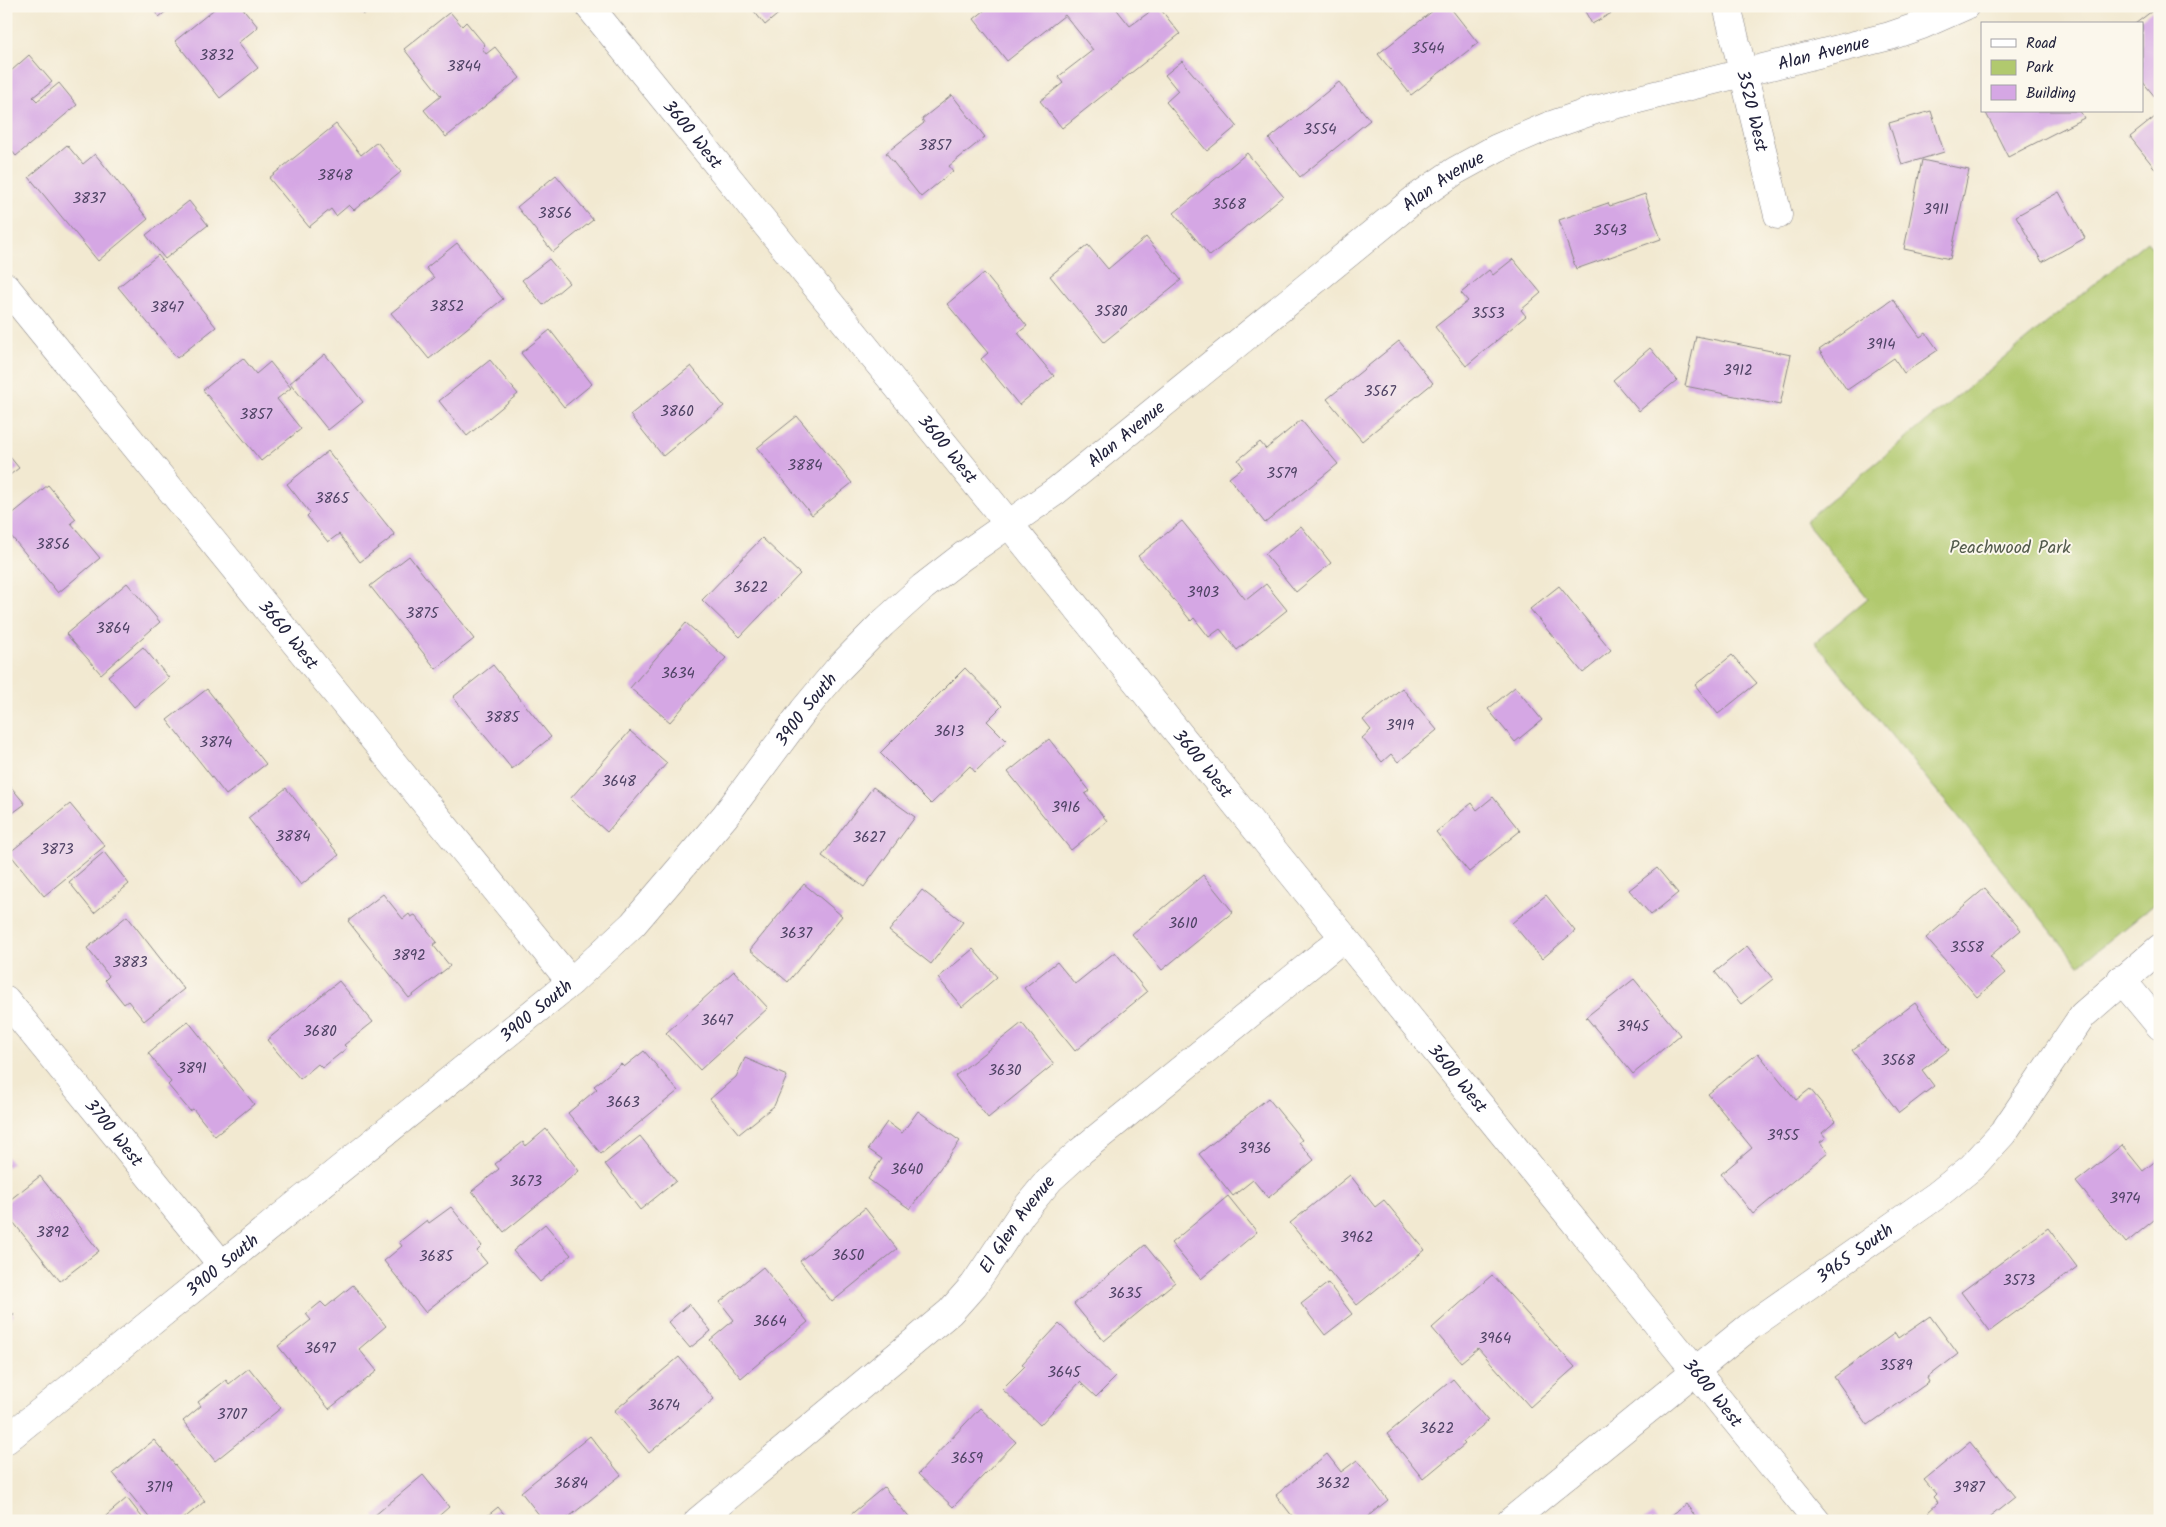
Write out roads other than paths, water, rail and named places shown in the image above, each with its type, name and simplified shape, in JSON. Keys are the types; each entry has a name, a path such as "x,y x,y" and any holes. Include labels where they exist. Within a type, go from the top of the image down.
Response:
{"street":[{"name":"3600 West","path":"589,6 1817,1521"},
{"name":"3520 West","path":"1728,6 1778,214"},
{"name":"Alan Avenue","path":"1008,523 1056,491 1415,198 1455,172 1505,145 1546,127 1595,110 1890,36 1922,25 1966,6"},
{"name":"3660 West","path":"6,287 571,982"},
{"name":"3900 South","path":"6,1440 571,982 633,924 725,816 804,710 839,668 882,624 923,587 1008,523"},
{"name":"El Glen Avenue","path":"698,1521 950,1312 974,1285 1036,1194 1075,1156 1344,937"},
{"name":"3965 South","path":"1511,1521 1766,1313 1937,1195 1972,1167 2003,1133 2083,1015 2121,979 2160,948"},
{"path":"2121,979 2160,1026"},
{"name":"3700 West","path":"6,1000 222,1265"}],"park label":[{"name":"Peachwood Park","path":"2010,547"}]}
